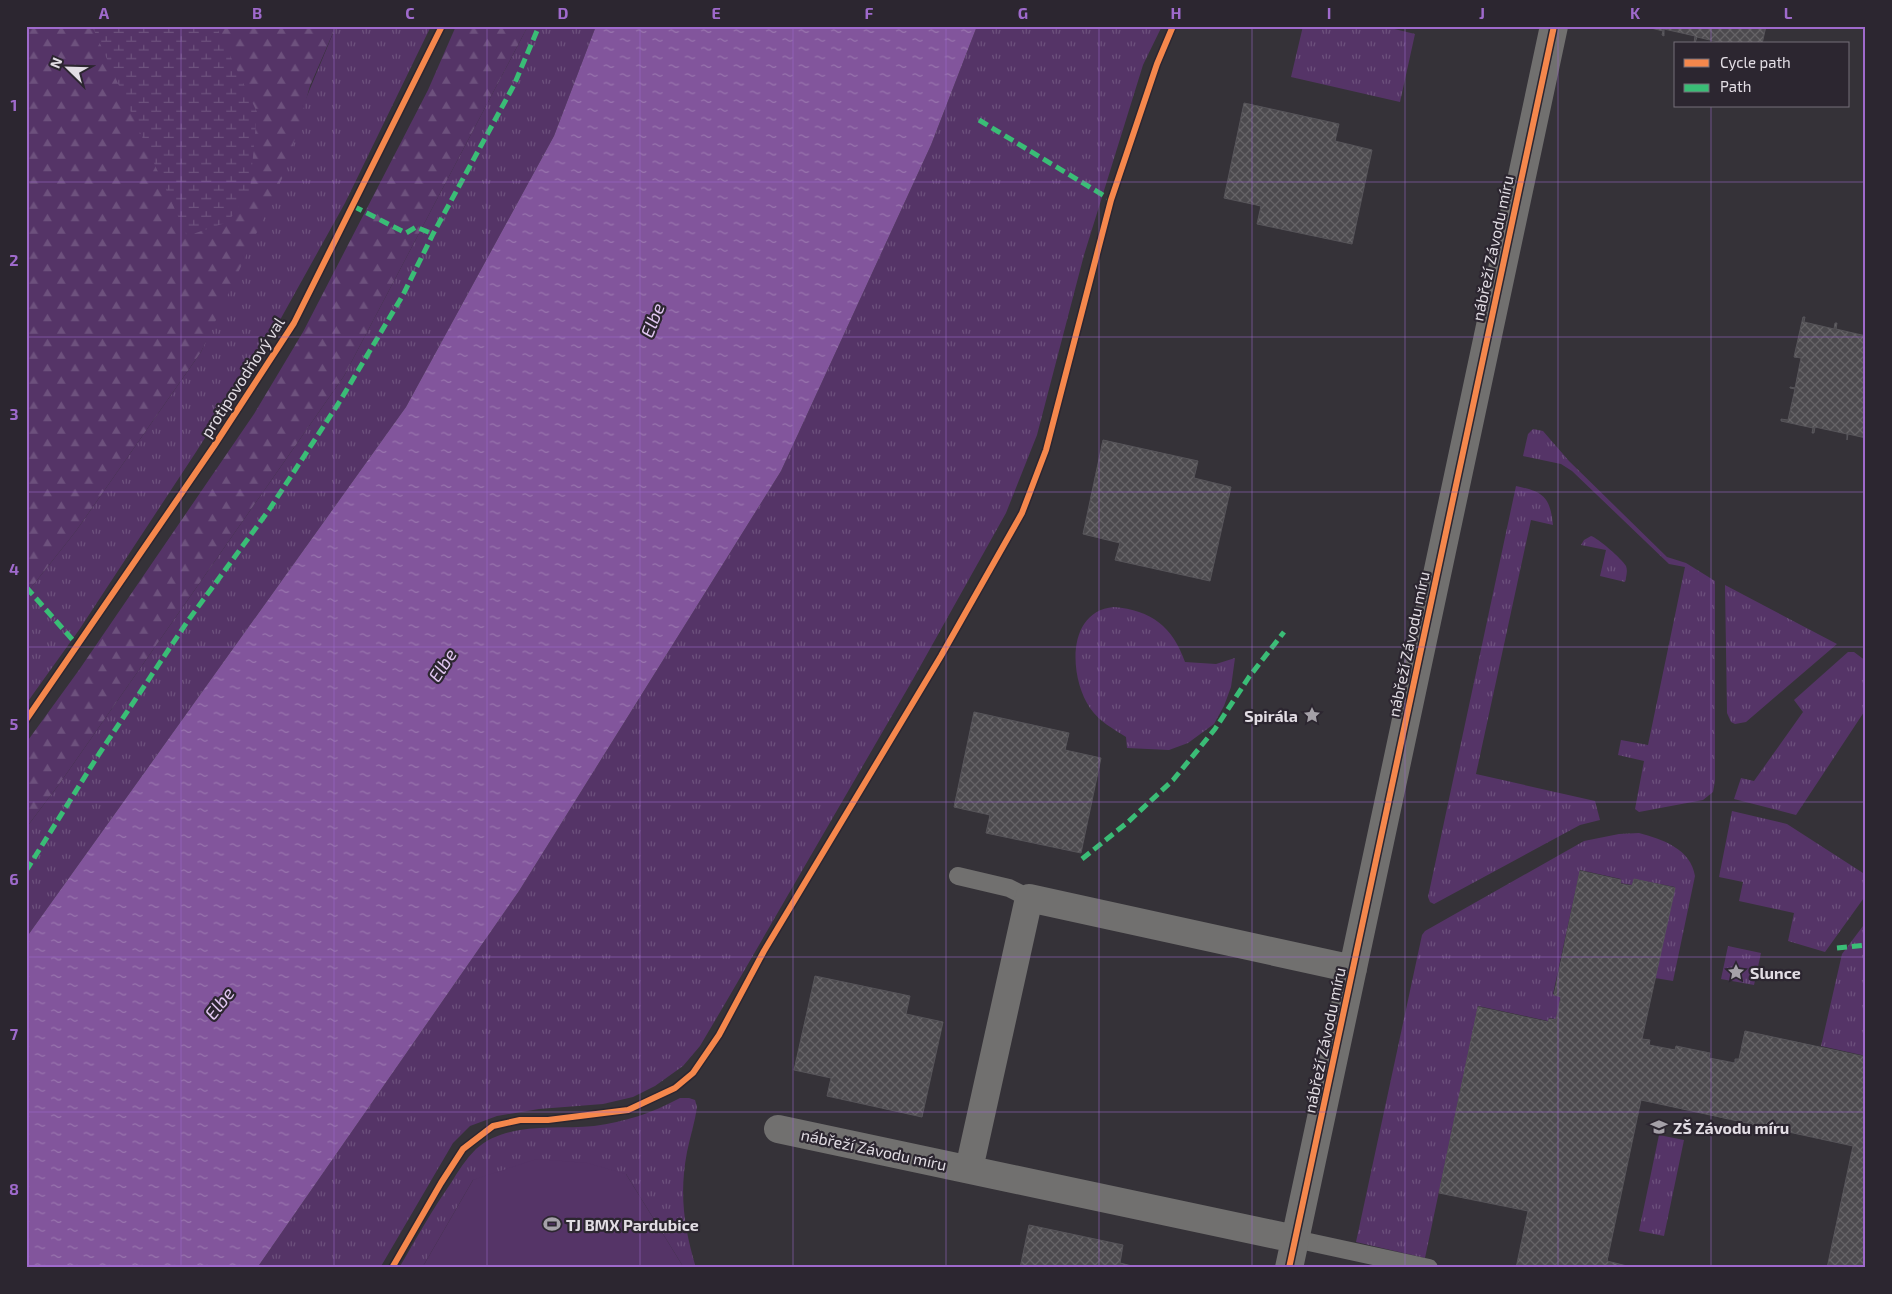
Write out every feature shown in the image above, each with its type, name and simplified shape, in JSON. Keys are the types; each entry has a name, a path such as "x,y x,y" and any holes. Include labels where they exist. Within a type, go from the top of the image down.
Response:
{"street":[{"name":"nábřeží Závodu míru","path":"1289,1268 1554,26"},
{"name":"nábřeží Závodu míru","path":"969,1169 1029,898 1353,969"},
{"name":"nábřeží Závodu míru","path":"778,1129 1295,1238"}],"lane":[{"path":"958,876 1009,888 1029,898"},
{"path":"1295,1238 1429,1268"}],"green space":[{"path":"26,26 336,26 310,86 286,170 201,352 76,531 26,594"},
{"path":"92,26 216,26 257,112 250,190 228,222 187,236"},
{"path":"336,26 431,26 345,203 280,320 79,630 26,704 26,594 76,531 201,352"},
{"path":"456,26 528,26 344,376 60,783 26,828 26,743 79,670 254,414 303,332 428,90"},
{"path":"528,26 596,26 554,136 406,407 26,938 26,828 60,783 344,376"},
{"path":"977,26 1162,26 1143,65 1084,255 1037,435 1006,513 912,681 726,1002 700,1046 683,1066 655,1086 633,1097 603,1104 539,1109 497,1116 470,1126 453,1143 380,1268 257,1268 519,891 781,471 931,145"},
{"path":"1303,26 1382,26 1415,34 1400,102 1291,77"},
{"path":"1533,429 1543,431 1569,461 1667,557 1686,563 1715,581 1715,781 1713,792 1703,800 1639,812 1635,809 1644,761 1618,755 1621,740 1648,745 1685,567 1669,564 1572,471 1561,464 1523,456 1528,434"},
{"path":"1516,486 1533,491 1544,497 1550,508 1553,525 1531,520 1476,774 1595,801 1600,820 1580,825 1434,904 1430,902 1428,897"},
{"path":"1591,536 1624,563 1627,570 1625,582 1600,576 1606,550 1581,545 1584,540"},
{"path":"1725,585 1837,644 1746,722 1735,724 1731,722 1727,713"},
{"path":"1114,607 1139,612 1159,622 1174,639 1185,662 1216,664 1235,658 1231,687 1224,706 1214,724 1188,743 1169,750 1127,748 1126,737 1102,721 1090,708 1078,680 1076,647 1080,633 1087,620 1098,611"},
{"path":"1848,652 1854,652 1866,661 1866,709 1796,815 1734,799 1741,778 1754,781 1803,712 1794,700"},
{"path":"1732,811 1787,824 1863,873 1866,871 1866,895 1825,952 1788,941 1794,913 1739,901 1743,882 1719,877"},
{"path":"1639,833 1657,838 1682,852 1688,859 1695,876 1673,981 1655,978 1675,887 1634,879 1632,885 1620,883 1621,879 1580,870 1553,994 1561,996 1556,1019 1549,1018 1548,1021 1478,1006 1425,1258 1356,1242 1422,935 1425,931 1584,841 1619,834"},
{"path":"1866,922 1866,1056 1821,1046 1842,954"},
{"path":"1728,946 1761,953 1754,985 1721,979"},
{"path":"680,1098 695,1100 697,1107 687,1152 683,1182 684,1211 688,1239 696,1268 684,1268 626,1174 473,1180 422,1268 399,1268 462,1165 476,1149 488,1140 517,1130 594,1126 617,1122 649,1112"},
{"path":"1659,1135 1684,1140 1664,1236 1639,1231"},
{"name":"TJ BMX Pardubice","path":"537,1159 587,1163 626,1174 684,1268 422,1268 473,1180"}],"water":[{"name":"Elbe","path":"596,26 977,26 931,145 781,471 519,891 257,1268 26,1268 26,938 406,407 554,136"}],"building":[{"path":"1643,26 1766,26 1762,42 1718,42 1697,37 1694,42 1695,36 1664,29 1664,36 1662,35 1663,31"},
{"path":"1244,103 1339,124 1335,141 1372,150 1352,244 1257,224 1261,206 1224,198"},
{"path":"1803,317 1805,317 1804,322 1834,329 1835,323 1837,323 1836,329 1866,336 1866,438 1848,434 1847,440 1847,434 1815,427 1814,433 1812,433 1813,428 1781,421 1781,419 1788,420 1795,389 1790,387 1795,388 1801,358 1794,357"},
{"path":"1103,440 1198,461 1194,478 1231,487 1210,581 1115,560 1120,543 1083,534"},
{"path":"974,712 1069,733 1065,750 1101,758 1081,853 986,833 990,815 954,807"},
{"name":"ZŠ Závodu míru","path":"1580,871 1621,880 1620,884 1632,886 1634,879 1675,888 1642,1039 1650,1040 1649,1045 1675,1050 1676,1046 1710,1053 1709,1058 1735,1063 1735,1059 1739,1059 1745,1031 1866,1057 1866,1268 1827,1268 1853,1146 1641,1100 1607,1261 1635,1268 1516,1268 1528,1211 1439,1193 1478,1007 1548,1022 1549,1019 1556,1020 1561,997 1554,995"},
{"path":"815,976 910,996 906,1014 943,1022 922,1117 827,1096 831,1078 794,1070"},
{"path":"1029,1225 1123,1245 1120,1263 1140,1268 1020,1268"}],"marked path":[{"path":"26,871 99,754 187,622 269,510 340,401 403,295 433,234 514,85 539,26"},
{"path":"979,120 1111,200"},
{"path":"353,206 406,233 416,227 433,234"},
{"path":"26,587 78,646"},
{"path":"1082,859 1128,822 1173,780 1215,729 1249,677 1284,632"},
{"path":"1837,948 1866,945"}],"cycle path":[{"name":"protipovodňový val","path":"26,720 214,446 294,323 442,26"},
{"path":"392,1268 463,1149 493,1126 520,1120 548,1120 628,1110 675,1088 693,1073 719,1035 764,951 941,656 1022,513 1046,450 1111,200 1157,64 1173,26"},
{"path":"1289,1268 1554,26"}],"place":[{"name":"Spirála","path":"1312,715"},
{"name":"Slunce","path":"1736,972"},
{"name":"ZŠ Závodu míru","path":"1659,1127"},
{"name":"TJ BMX Pardubice","path":"552,1224"}]}
